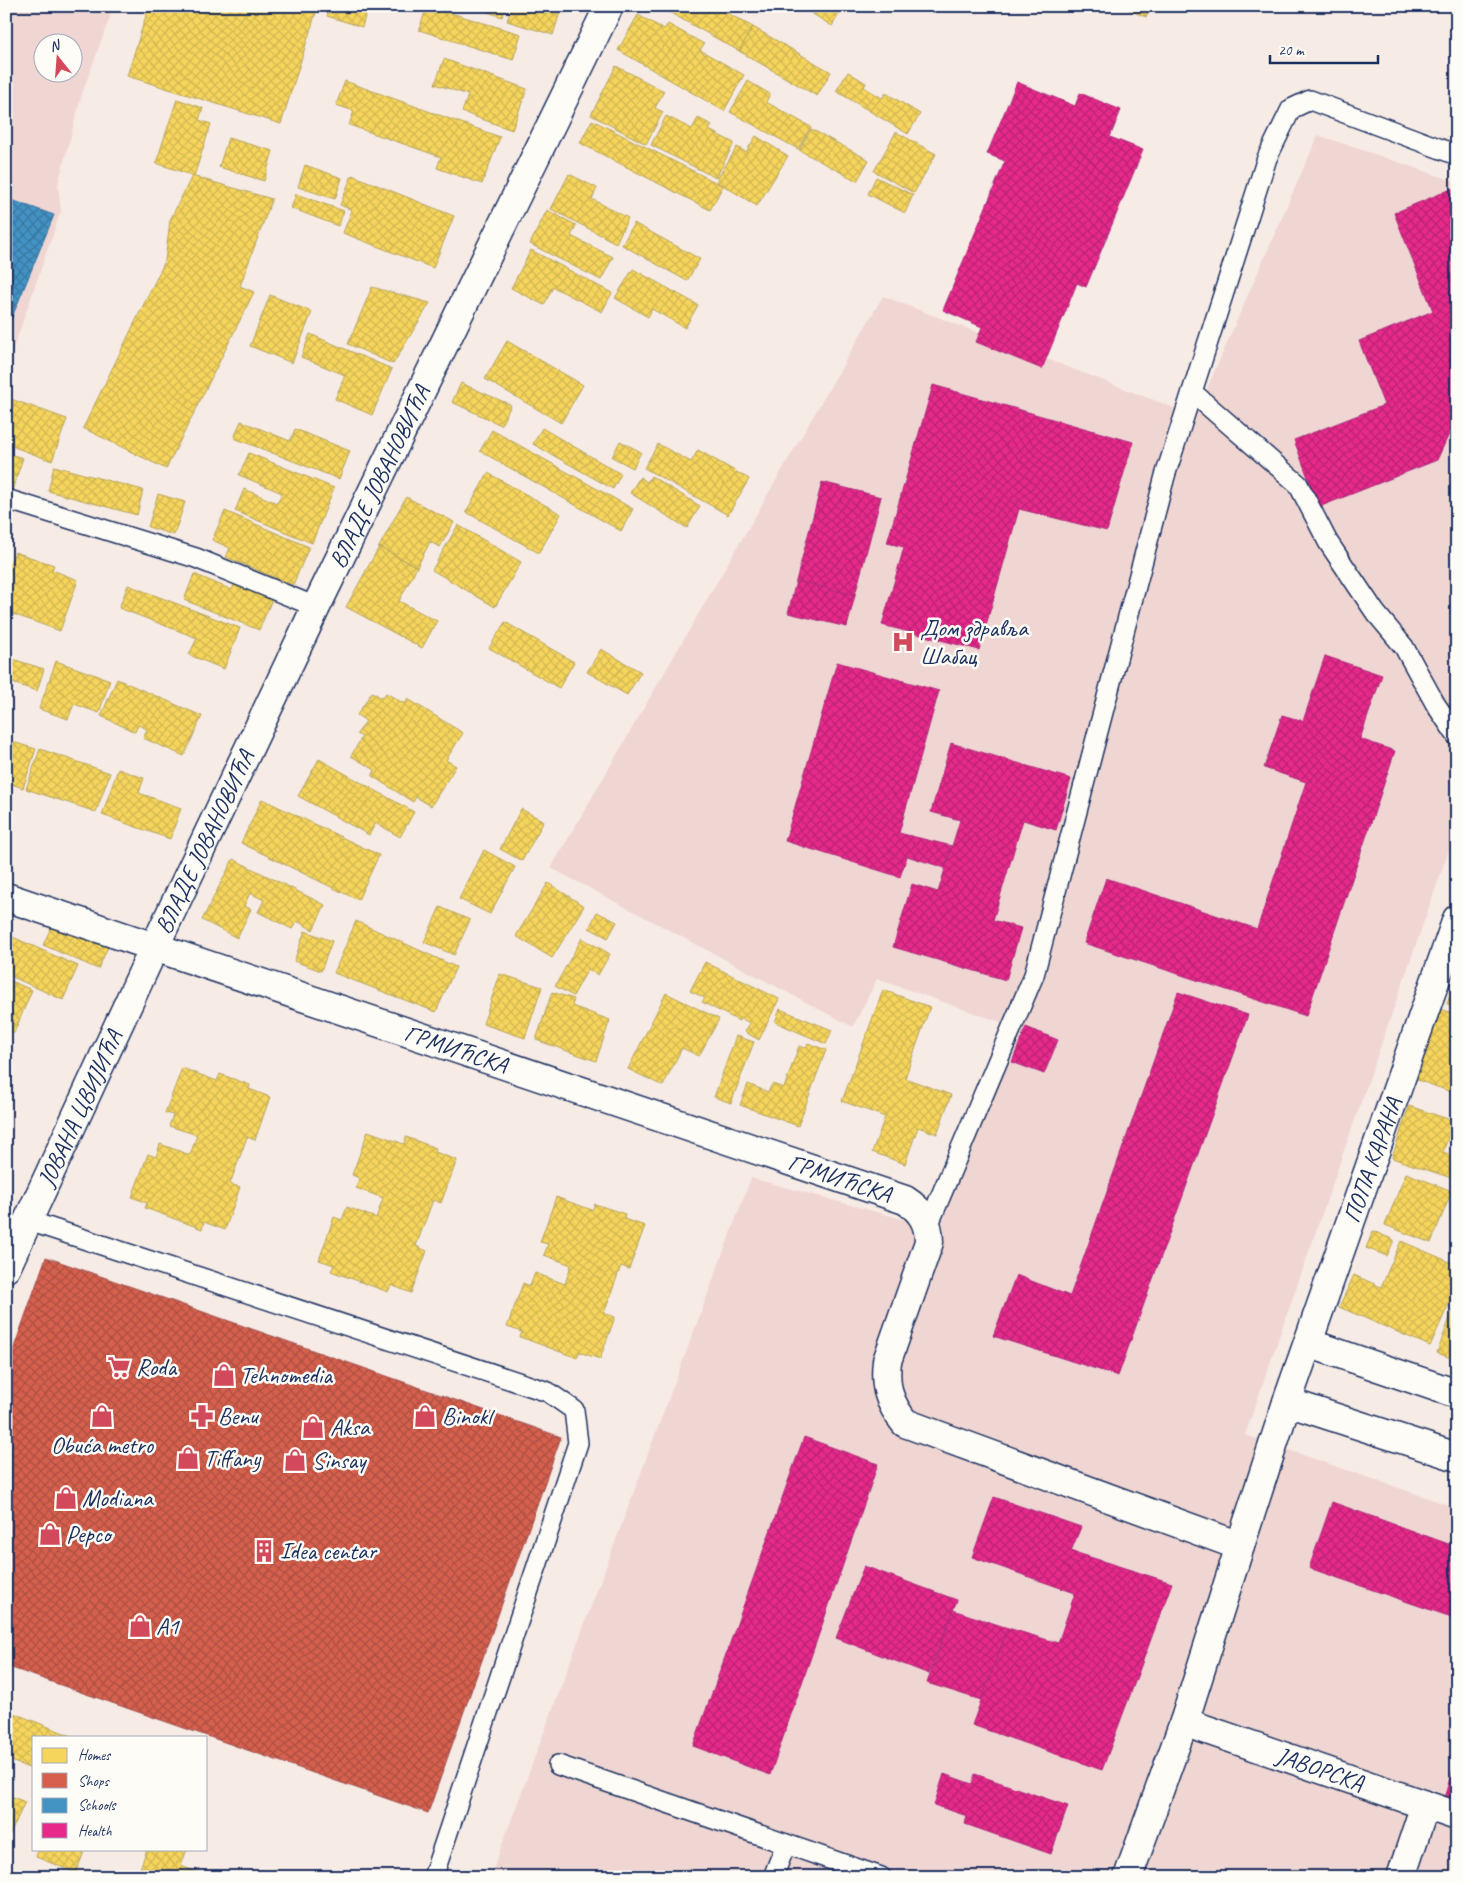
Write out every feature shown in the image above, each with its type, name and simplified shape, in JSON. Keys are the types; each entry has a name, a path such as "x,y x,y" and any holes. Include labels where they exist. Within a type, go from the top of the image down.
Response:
{"street":[{"name":"ВЛАДЕ ЈОВАНОВИЋА","path":"154,948 316,607 609,6"},
{"name":"ГРМИЋСКА","path":"6,897 905,1200 922,1215 928,1226"},
{"name":"ПОПА КАРАНА","path":"1128,1877 1184,1722 1287,1402 1457,919"},
{"name":"ЈОВАНА ЦВИЈИЋА","path":"6,1268 154,948"},
{"path":"928,1226 929,1242 887,1361 885,1377 887,1394 894,1409 905,1423 1240,1546"},
{"path":"1308,1343 1457,1394"},
{"path":"1287,1402 1457,1457"},
{"name":"ЈАВОРСКА","path":"1184,1722 1457,1816"},
{"path":"1401,1877 1425,1805"}],"lane":[{"path":"928,1226 1034,975 1165,476 1267,158 1291,110 1310,100 1457,155"},
{"path":"1192,392 1298,484 1328,542 1375,612 1404,647 1436,705 1457,736"},
{"path":"6,499 196,558 316,607"},
{"path":"29,1221 548,1392 574,1410 578,1443 433,1877"},
{"path":"558,1765 881,1877"},
{"path":"773,1877 786,1844"}],"shaded area":[{"path":"6,6 114,6 82,94 58,184 61,211 6,370"},
{"path":"1318,135 1457,182 1457,827 1245,1435 1457,1508 1457,1877 490,1877 751,1178 928,1226 1003,1023 877,979 853,1027 551,868 883,296 1195,416"}],"building: Homes":[{"path":"149,6 318,6 281,124 127,76"},
{"path":"331,6 368,6 362,27 327,16"},
{"path":"427,6 521,34 513,60 419,30"},
{"path":"471,6 506,6 502,17"},
{"path":"512,6 562,6 553,35 507,21"},
{"path":"658,6 722,6 720,9 753,27 739,51"},
{"path":"800,6 844,6 832,26"},
{"path":"1119,6 1150,6 1146,17"},
{"path":"638,15 664,29 668,24 704,44 700,50 744,75 724,111 618,50"},
{"path":"753,27 831,72 817,96 739,51"},
{"path":"444,59 527,89 512,130 462,112 468,95 435,84"},
{"path":"616,66 664,91 655,108 663,112 646,144 591,115"},
{"path":"848,72 866,83 864,87 882,98 886,93 920,114 908,134 836,91"},
{"path":"345,81 500,137 482,184 437,168 441,157 349,125 354,111 336,105"},
{"path":"748,81 770,94 766,102 811,127 798,149 730,112"},
{"path":"177,99 203,108 199,120 211,124 194,176 156,163"},
{"path":"666,116 692,129 698,118 712,125 709,130 734,143 716,178 651,145"},
{"path":"592,120 723,186 710,210 580,143"},
{"path":"811,129 869,160 857,181 799,150"},
{"path":"896,132 936,154 914,193 874,171"},
{"path":"756,136 788,156 757,206 716,181 737,147 746,152"},
{"path":"228,138 273,151 264,181 219,167"},
{"path":"305,165 342,178 335,199 298,187"},
{"path":"569,174 597,188 592,199 628,218 616,243 551,209"},
{"path":"352,175 454,216 433,268 343,233 352,210 340,205"},
{"path":"192,176 272,199 240,286 254,292 166,469 83,428 165,261 170,220"},
{"path":"876,177 913,195 905,213 868,194"},
{"path":"296,194 344,211 338,226 291,208"},
{"path":"547,210 576,225 571,236 613,257 601,280 530,244"},
{"path":"634,223 700,259 687,281 622,245"},
{"path":"531,250 612,293 602,312 553,287 544,305 511,288"},
{"path":"633,269 698,305 685,328 652,309 648,317 615,298"},
{"path":"372,287 430,303 393,364 348,344"},
{"path":"270,295 312,312 292,363 250,346"},
{"path":"310,334 392,369 372,415 335,399 345,375 301,357"},
{"path":"507,341 583,385 561,423 485,379"},
{"path":"461,383 511,405 501,425 452,402"},
{"path":"8,398 67,419 52,461 6,444"},
{"path":"241,421 290,441 295,429 350,451 339,479 234,438"},
{"path":"542,428 621,474 613,489 533,444"},
{"path":"492,430 633,509 621,531 480,451"},
{"path":"620,441 641,452 633,468 612,457"},
{"path":"658,444 691,462 698,450 749,479 728,515 644,468"},
{"path":"6,453 23,458 11,493 6,492"},
{"path":"249,453 334,488 312,543 235,511 244,489 277,503 282,493 239,475"},
{"path":"54,466 143,490 137,515 48,491"},
{"path":"488,473 561,514 539,553 466,512"},
{"path":"651,476 700,506 687,528 630,493 640,477 647,482"},
{"path":"158,494 185,502 174,535 148,527"},
{"path":"406,497 454,522 440,547 430,542 417,567 379,547"},
{"path":"225,511 309,547 293,585 226,557 230,548 212,540"},
{"path":"458,525 521,562 495,607 432,570"},
{"path":"379,547 417,567 399,601 437,621 422,648 346,607"},
{"path":"15,552 54,565 52,570 78,580 60,631 13,614 8,629 6,629 6,572"},
{"path":"194,574 232,590 235,582 273,597 259,630 184,600"},
{"path":"128,585 240,628 224,669 189,655 197,638 119,608"},
{"path":"505,622 574,662 559,688 489,648"},
{"path":"601,649 641,672 627,695 587,672"},
{"path":"6,657 44,669 37,691 6,681"},
{"path":"56,661 110,680 99,713 74,704 68,719 39,709"},
{"path":"117,679 202,716 184,756 143,738 147,729 138,725 135,732 101,716"},
{"path":"372,692 382,698 386,693 405,704 408,699 463,733 446,760 456,766 431,806 416,797 413,802 372,776 375,770 351,756 362,737 357,734 366,721 357,715"},
{"path":"6,740 36,749 23,788 6,782"},
{"path":"40,749 110,773 96,812 26,789"},
{"path":"319,759 414,812 400,837 376,823 369,835 298,796"},
{"path":"118,769 144,778 139,793 181,808 170,839 102,815"},
{"path":"262,799 379,855 358,900 241,843"},
{"path":"521,809 544,821 522,861 500,849"},
{"path":"484,850 515,867 490,914 459,899"},
{"path":"233,859 325,905 313,930 297,921 292,929 258,912 264,900 250,893 244,906 251,909 237,938 202,920"},
{"path":"548,883 584,906 552,958 516,936"},
{"path":"440,907 470,920 454,955 424,942"},
{"path":"597,912 617,922 608,938 589,928"},
{"path":"54,921 109,945 98,969 43,945"},
{"path":"356,921 456,967 436,1012 334,973"},
{"path":"305,931 332,941 321,971 294,961"},
{"path":"6,934 78,966 63,1000 6,974"},
{"path":"582,938 610,954 598,975 588,969 573,996 555,986"},
{"path":"705,962 779,999 759,1040 745,1032 750,1023 740,1018 739,1021 702,1002 705,998 690,991"},
{"path":"500,974 542,987 525,1038 483,1024"},
{"path":"1457,975 1457,1007 1447,1004"},
{"path":"6,979 32,990 14,1033 6,1030"},
{"path":"883,990 930,1007 905,1078 951,1095 937,1134 918,1127 905,1164 872,1152 885,1117 842,1101"},
{"path":"552,992 574,999 572,1006 610,1020 596,1061 536,1040"},
{"path":"666,993 719,1019 699,1056 682,1048 663,1086 628,1069"},
{"path":"780,1009 832,1030 826,1044 775,1022"},
{"path":"1441,1009 1457,1015 1457,1094 1415,1079"},
{"path":"736,1036 754,1042 731,1103 714,1097"},
{"path":"808,1043 826,1050 798,1126 740,1105 748,1084 768,1092 772,1084 784,1088 799,1046 806,1048"},
{"path":"182,1068 217,1081 220,1074 250,1085 249,1089 270,1097 255,1140 247,1137 230,1184 240,1187 225,1230 204,1222 202,1229 145,1208 147,1203 132,1197 148,1154 156,1157 160,1144 190,1155 197,1135 169,1126 173,1115 165,1113"},
{"path":"1409,1106 1454,1121 1443,1152 1457,1157 1457,1180 1392,1158"},
{"path":"368,1131 404,1144 406,1137 436,1148 435,1152 457,1160 441,1203 433,1200 416,1246 427,1251 411,1293 391,1285 388,1292 331,1271 334,1265 319,1260 334,1217 342,1220 347,1207 376,1218 383,1198 356,1188 359,1178 352,1175"},
{"path":"1457,1133 1457,1151 1451,1148"},
{"path":"1406,1173 1452,1191 1431,1243 1385,1225"},
{"path":"556,1197 592,1210 595,1204 625,1214 624,1219 645,1226 629,1269 621,1266 604,1313 615,1317 600,1359 579,1352 577,1358 520,1337 522,1332 507,1327 523,1283 530,1286 535,1273 565,1284 571,1265 544,1255 548,1244 540,1242"},
{"path":"1373,1231 1394,1240 1387,1256 1366,1248"},
{"path":"1401,1241 1457,1265 1457,1286 1430,1346 1339,1307 1354,1275 1381,1287"},
{"path":"1454,1307 1457,1309 1457,1360 1437,1353"},
{"path":"6,1710 71,1736 32,1736 32,1769 6,1759"},
{"path":"6,1794 25,1802 6,1843"},
{"path":"38,1850 85,1850 76,1873 36,1857"},
{"path":"147,1850 187,1850 181,1866 210,1877 137,1877"}],"building: Shops":[{"name":"Idea centar","path":"46,1257 561,1437 428,1813 6,1666 6,1370"}],"building: Schools":[{"path":"6,198 54,215 6,332"}],"building: Health":[{"path":"1017,82 1075,106 1080,93 1121,110 1110,137 1143,150 1086,287 1077,283 1042,369 976,342 982,327 943,310 1005,161 987,154"},
{"path":"1456,187 1457,417 1437,460 1319,507 1294,440 1384,405 1359,341 1433,311 1394,213"},
{"path":"933,385 1133,442 1107,531 1019,509 979,650 882,625 904,547 887,543"},
{"path":"822,482 881,497 855,595 796,581"},
{"path":"796,581 855,595 847,627 788,613"},
{"path":"1325,656 1382,675 1360,739 1395,751 1306,1016 1084,943 1106,878 1257,929 1306,782 1264,768 1282,715 1303,721"},
{"path":"837,662 939,691 899,833 952,846 945,868 907,856 900,877 785,841"},
{"path":"951,743 1071,779 1056,830 1023,820 993,920 1021,928 1006,980 893,947 912,884 938,892 960,820 931,812"},
{"path":"1178,992 1248,1015 1118,1376 993,1336 1016,1275 1070,1296"},
{"path":"1026,1027 1058,1040 1044,1074 1012,1062"},
{"path":"804,1437 878,1464 770,1775 693,1746"},
{"path":"994,1497 1081,1527 1071,1551 1172,1583 1102,1770 972,1725 1008,1628 1058,1643 1075,1593 972,1557"},
{"path":"1332,1502 1457,1547 1457,1619 1309,1568"},
{"path":"864,1566 957,1600 929,1674 836,1638"},
{"path":"953,1610 1008,1628 981,1700 927,1683"},
{"path":"1457,1756 1457,1802 1444,1798"},
{"path":"944,1774 972,1784 975,1774 1068,1806 1051,1854 965,1824 967,1816 934,1805"},
{"path":"1457,1864 1457,1877 1452,1877"}],"place":[{"name":"Дом здравља Шабац","path":"903,642"},
{"name":"Roda","path":"119,1367"},
{"name":"Tehnomedia","path":"224,1375"},
{"name":"Obuća metro","path":"102,1416"},
{"name":"Benu","path":"202,1416"},
{"name":"Binokl","path":"425,1416"},
{"name":"Aksa","path":"313,1427"},
{"name":"Tiffany","path":"188,1458"},
{"name":"Sinsay","path":"295,1460"},
{"name":"Modiana","path":"66,1498"},
{"name":"Pepco","path":"50,1534"},
{"name":"Idea centar","path":"264,1551"},
{"name":"A1","path":"140,1626"}]}
